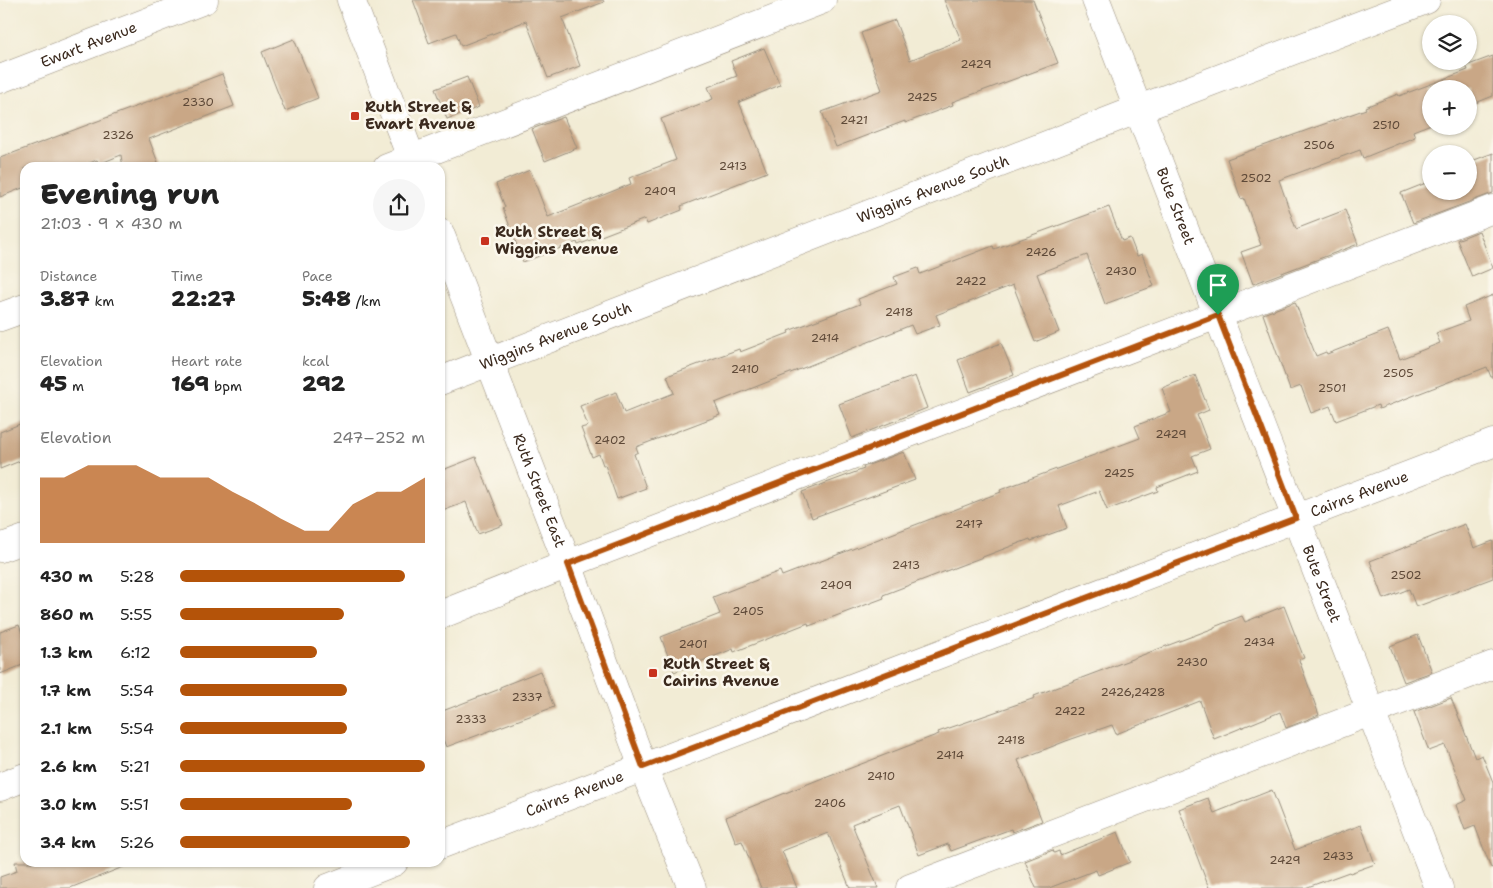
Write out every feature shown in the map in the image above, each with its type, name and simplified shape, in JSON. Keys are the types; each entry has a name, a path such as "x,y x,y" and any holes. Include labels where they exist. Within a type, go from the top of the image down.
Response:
{"street":[{"name":"Ewart Avenue","path":"0,79 204,0"},
{"path":"351,0 403,162"},
{"path":"409,162 822,0"},
{"name":"Bute Street","path":"1096,0 1438,888"},
{"name":"Wiggins Avenue South","path":"445,379 1139,109 1426,0"},
{"path":"445,613 1493,209"},
{"name":"Ruth Street East","path":"445,246 568,564 643,767 692,888"},
{"path":"0,317 20,310"},
{"name":"Cairns Avenue","path":"445,843 1493,443"},
{"path":"0,548 20,541"},
{"path":"910,888 1493,665"},
{"path":"0,787 20,779"},
{"path":"328,888 381,867"}],"building":[{"path":"413,0 603,0 604,2 562,18 580,66 548,78 526,21 461,46 456,33 429,43"},
{"path":"944,0 1033,0 1058,63 952,102 953,105 836,147 822,112 882,90 861,33 895,20 910,60 961,40"},
{"path":"294,39 318,98 285,111 262,52"},
{"path":"764,48 780,85 739,102 767,172 681,206 682,210 647,224 645,219 578,245 577,242 523,262 496,184 530,170 548,217 631,184 629,178 676,160 661,119 713,99 708,87 737,76 731,61"},
{"path":"1493,56 1493,96 1477,102 1477,80 1441,80 1468,70 1477,70 1477,62"},
{"path":"222,74 234,106 149,139 158,162 122,162 121,155 104,162 98,162 97,160 92,162 20,162 20,189 0,197 0,158"},
{"path":"467,77 479,107 447,119 435,89"},
{"path":"1422,87 1422,128 1413,131 1415,137 1363,158 1360,150 1279,180 1296,229 1345,210 1358,244 1253,284 1241,252 1261,245 1244,198 1241,199 1227,159 1366,109 1365,107 1398,94 1399,96"},
{"path":"564,117 577,148 545,161 532,129"},
{"path":"1493,153 1493,193 1477,199 1477,159"},
{"path":"1422,185 1422,200 1474,200 1413,223 1401,193"},
{"path":"1109,207 1122,241 1130,238 1137,256 1142,254 1154,286 1105,304 1087,255 1037,274 1059,332 1035,342 1013,285 936,315 940,325 915,334 911,325 715,403 720,415 636,447 638,452 634,454 646,488 617,499 599,454 592,457 581,428 588,426 580,406 616,392 624,413 674,393 667,376 739,349 740,352 789,333 788,331 860,304 858,299 897,284 894,277 918,268 920,274 993,246 994,249"},
{"path":"1479,231 1493,268 1472,277 1457,240"},
{"path":"1493,295 1493,377 1491,377 1487,367 1379,409 1378,405 1336,421 1330,406 1311,413 1301,386 1290,390 1263,314 1295,302 1316,356 1326,352 1327,354 1388,330 1400,359 1440,343 1436,333 1469,321 1464,307"},
{"path":"1001,343 1014,375 970,392 958,360"},
{"path":"1195,375 1209,410 1197,415 1210,449 1192,456 1198,471 1157,487 1158,491 1107,510 1099,491 1059,506 1067,528 1031,541 1030,539 883,595 884,598 809,626 808,623 734,652 733,649 674,672 661,637 720,614 713,597 780,571 782,576 1001,492 1000,490 1140,438 1135,426 1171,412 1162,388"},
{"path":"915,376 927,408 852,438 839,404"},
{"path":"20,424 20,461 0,469 0,432"},
{"path":"904,452 915,480 812,518 802,492"},
{"path":"476,457 503,525 478,534 466,502 445,510 445,469"},
{"path":"1465,524 1474,548 1493,541 1493,578 1416,607 1409,589 1384,599 1370,561"},
{"path":"1284,606 1304,658 1299,660 1319,715 1286,728 1280,712 1214,739 1200,701 1116,734 1112,725 1066,741 1018,760 1042,821 1012,832 1011,829 951,851 948,844 919,855 900,805 852,824 878,888 850,888 828,833 782,851 797,888 761,888 742,841 736,843 726,817 939,734 938,732 1035,698 1034,696 1242,616 1245,622"},
{"path":"19,625 20,628 20,666 0,674 0,632"},
{"path":"1418,635 1432,672 1404,682 1390,646"},
{"path":"540,671 554,707 446,747 445,710 500,689 500,687"},
{"path":"1451,698 1475,758 1482,755 1493,782 1493,867 1491,868 1475,826 1465,830 1456,805 1467,800 1445,745 1429,751 1414,712"},
{"path":"1272,790 1295,850 1361,825 1375,864 1305,888 1209,888 1179,809 1208,798 1214,813"},
{"path":"1118,832 1130,862 1098,875 1096,870 1049,888 1036,888 1025,861 1053,850 1054,853 1059,851 1060,855"},
{"path":"15,862 20,862 20,867 123,867 70,888 0,888 0,877 17,871"}],"place":[{"name":"Ruth Street & Ewart Avenue","path":"355,116"},
{"name":"Ruth Street & Wiggins Avenue","path":"485,241"},
{"name":"Ruth Street & Cairins Avenue","path":"653,673"}],"route":[{"path":"1218,315 1296,518 643,767 568,564 1218,315"}]}
